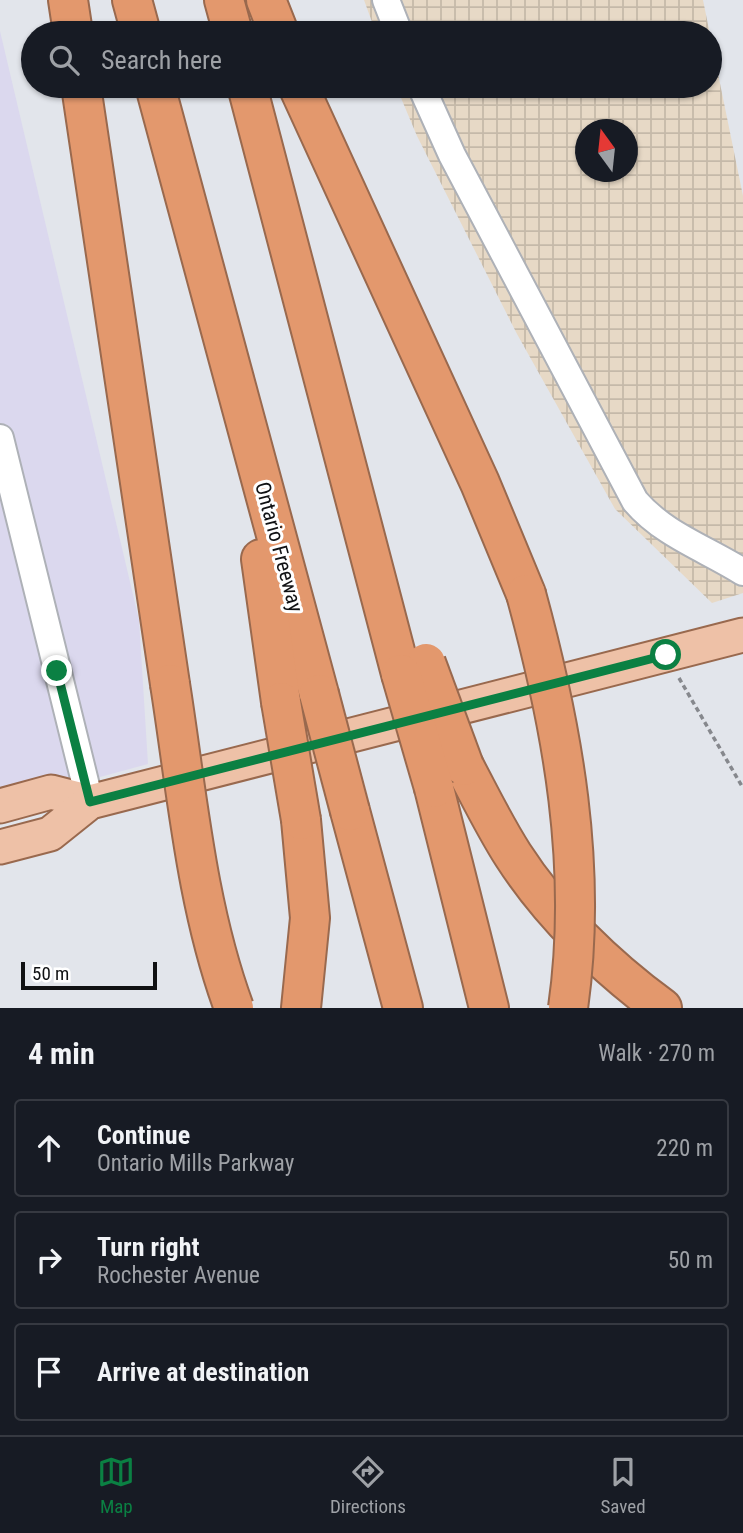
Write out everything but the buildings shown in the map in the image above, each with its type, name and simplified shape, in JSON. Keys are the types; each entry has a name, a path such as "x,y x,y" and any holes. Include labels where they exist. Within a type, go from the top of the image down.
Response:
{"highway":[{"path":"68,0 71,21"},
{"path":"132,0 138,21"},
{"path":"224,0 230,21"},
{"path":"266,0 274,21"},
{"path":"83,98 205,902 223,978 234,1008"},
{"name":"Ontario Freeway","path":"158,98 402,1008"},
{"path":"250,98 356,505 414,669 513,856 550,904 601,958 662,1008"},
{"path":"304,98 481,483 526,594 548,674 564,755 572,833 574,914 568,1008"},
{"path":"240,407 281,702 301,820 310,918 301,1008"},
{"path":"414,669 434,789 489,1008"}],"main road":[{"path":"0,848 50,834 90,802 743,635"},
{"path":"0,806 51,792 90,802"}],"street":[{"path":"386,0 395,21"},
{"path":"426,98 458,167 635,502 658,524 743,572"},
{"path":"0,438 90,802"}],"path":[{"path":"666,655 743,788"}],"shaded area":[{"path":"364,0 703,0 707,21 372,21"},
{"path":"0,31 139,620 148,764 0,804"},
{"path":"722,93 743,196 743,593 712,603 615,509 517,334 417,136 401,98 722,98"}],"route":[{"path":"57,671 90,802 666,655"}]}
